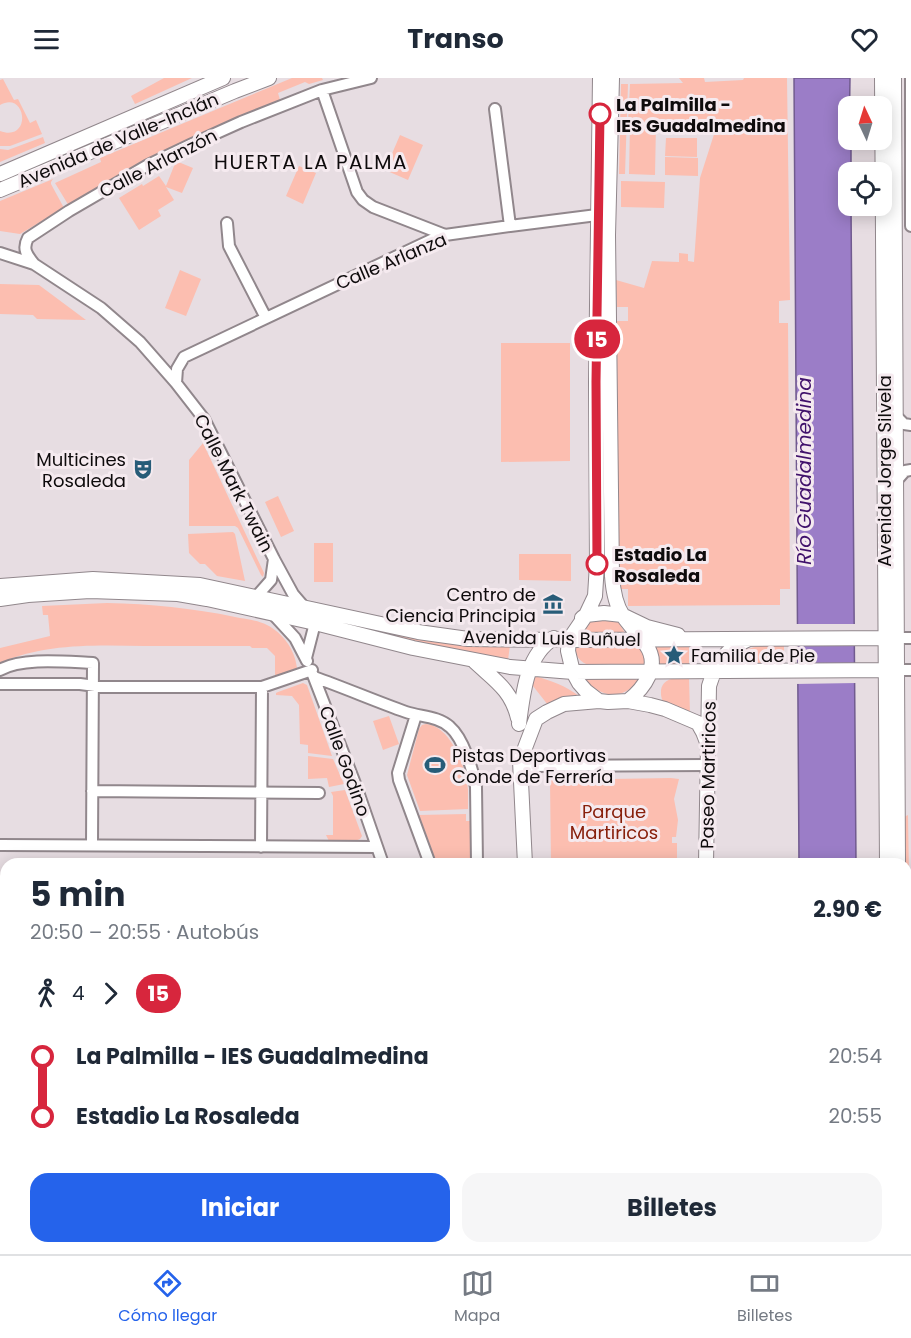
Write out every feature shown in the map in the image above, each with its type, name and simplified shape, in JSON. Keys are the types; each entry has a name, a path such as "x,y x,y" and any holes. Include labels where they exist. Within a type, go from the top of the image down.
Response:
{"main road":[{"name":"Avenida de Valle-Inclán","path":"0,174 224,78"},
{"name":"Avenida de Valle-Inclán","path":"0,190 269,78"},
{"path":"599,700 579,683 573,672 568,651 569,640 586,615 595,596 597,564 597,215 600,78"},
{"path":"612,78 609,206 611,568 614,596 622,615 650,652 652,664 645,684 628,701"},
{"name":"Avenida Jorge Silvela","path":"882,78 891,638 898,670 898,858"},
{"name":"Avenida Jorge Silvela","path":"891,638 897,480 894,78"},
{"name":"Avenida Luis Buñuel","path":"0,586 73,580 123,580 200,585 418,632 468,639 891,638"},
{"name":"Avenida Luis Buñuel","path":"0,599 28,594 90,591 152,592 207,598 412,648 529,669 573,672 898,670"},
{"path":"528,858 524,760 519,724 529,669 550,640 586,615 604,613 622,615"},
{"name":"Avenida Luis Buñuel","path":"622,615 647,627 693,639"},
{"path":"714,671 722,657 749,639"},
{"name":"Avenida Luis Buñuel","path":"472,660 506,689 516,708 519,724"},
{"name":"Avenida Jorge Silvela","path":"887,858 898,670"},
{"name":"Paseo Martiricos","path":"706,858 710,686 714,671"},
{"path":"524,760 536,720 564,704 599,700 628,701 665,709 698,723 708,745"}],"street":[{"name":"Calle Arlanzón","path":"34,264 25,251 28,238 148,165 241,122 322,90 371,78"},
{"path":"911,80 911,226"},
{"path":"322,90 357,192 363,200 373,207 445,236"},
{"path":"495,109 510,226"},
{"name":"Calle Arlanza","path":"184,357 418,246 445,236 597,215 609,206"},
{"path":"227,223 229,246 266,318"},
{"name":"Calle Mark Twain","path":"0,253 34,264 101,308 140,342 176,383 204,419 274,559 293,594 305,608"},
{"path":"140,342 165,360 184,357"},
{"path":"176,383 177,369 184,357"},
{"path":"896,416 904,424 911,425"},
{"path":"897,480 905,471 911,470"},
{"name":"Calle Mark Twain","path":"256,597 271,580 274,559"},
{"path":"305,608 315,623 306,658"},
{"name":"Calle Godino","path":"272,613 295,638 306,658 356,786 381,858"},
{"path":"891,638 911,638"},
{"path":"92,845 92,791 93,686 93,663 25,662 2,669 2,683 93,686 262,687 313,674 416,715 435,718 450,726 469,760 476,787 477,858"},
{"path":"261,847 262,687"},
{"path":"416,715 398,773 428,858"},
{"path":"524,760 708,765"},
{"path":"92,791 319,793"},
{"path":"0,845 377,848"},
{"path":"521,1254 533,1254"}],"green space":[{"path":"164,78 192,78 135,104 131,96"},
{"path":"292,78 322,78 323,80 309,84 305,82 278,93 280,100 212,128 146,160 69,206 55,183 101,162 100,158"},
{"name":"Estadio La Rosaleda","path":"679,78 704,78 705,82 743,80 744,78 787,78 790,300 779,301 779,323 788,323 790,589 780,589 780,605 628,606 628,589 619,589 617,321 628,321 628,307 617,307 616,280 644,288 652,261 679,262 679,253 688,254 688,261 694,262 700,178 717,125 628,122 630,84 683,83"},
{"path":"3,79 14,100 18,99 30,123 36,120 42,134 10,146 0,146 0,131 10,133 17,130 22,117 16,104 9,102 0,105 0,80"},
{"path":"621,84 628,84 625,174 619,174"},
{"path":"630,124 656,124 655,175 629,174"},
{"path":"400,135 423,145 408,180 385,170"},
{"path":"43,137 45,143 0,162 0,149 8,150"},
{"path":"666,138 697,138 697,157 665,156"},
{"path":"665,157 698,158 698,176 665,175"},
{"path":"176,161 193,168 182,193 166,187 174,200 158,210 161,216 139,230 119,198 159,176 166,186"},
{"path":"299,166 316,173 303,204 286,196"},
{"path":"53,179 51,184 64,208 20,234 0,231 0,201"},
{"path":"621,181 665,182 664,208 621,207"},
{"path":"180,270 201,279 186,316 165,308"},
{"path":"0,284 39,285 86,320 37,319 33,315 0,314"},
{"path":"501,343 570,343 570,461 501,462"},
{"path":"203,443 264,573 263,577 238,528 235,526 189,526 189,460"},
{"path":"278,496 294,531 281,537 265,502"},
{"path":"233,532 245,581 217,576 189,553 188,534"},
{"path":"314,543 333,543 333,582 314,582"},
{"path":"519,554 571,554 571,581 519,580"},
{"path":"107,603 155,605 260,622 273,628 283,637 294,655 297,668 275,677 275,656 267,648 250,646 71,647 34,652 0,663 0,648 50,636 48,615 43,615 42,606"},
{"path":"592,618 616,618 625,633 585,634"},
{"path":"332,619 510,645 508,660 331,622"},
{"path":"689,644 689,664 663,665 658,663 656,645"},
{"path":"784,644 784,664 730,664 728,662 746,650"},
{"path":"635,645 644,654 645,663 642,665 589,665 580,660 576,653 576,646"},
{"path":"534,676 558,684 579,696 548,705 529,681"},
{"path":"689,677 690,715 666,705 661,694 661,688 666,681"},
{"path":"587,679 635,679 639,681 626,691 612,694 592,687 585,681"},
{"path":"303,683 307,685 332,756 308,753 308,745 300,744 299,705 292,696 276,695 278,692"},
{"path":"389,716 399,744 383,750 373,721"},
{"name":"Pistas Deportivas Conde de Ferrería","path":"426,724 443,732 456,750 467,781 468,809 420,811 407,775 419,729"},
{"path":"308,756 333,759 344,784 329,787 327,778 308,779"},
{"name":"Parque Martiricos","path":"679,779 674,799 678,820 676,837 672,837 672,843 677,843 677,858 551,858 550,780"},
{"path":"345,790 362,836 355,841 329,841 326,835 333,835 333,796 331,792"},
{"path":"466,814 466,821 470,821 471,858 435,858 419,815"},
{"path":"908,815 909,858 902,858 904,817"}],"water":[{"name":"Río Guadalmedina","path":"794,78 850,78 850,96 838,96 838,150 851,150 851,162 838,162 838,216 851,216 856,858 799,858"}],"pier":[{"path":"793,624 857,624 857,644 793,644"},
{"path":"794,663 857,663 857,683 794,684"}],"bus line":[{"name":"15","path":"597,564 597,215 600,114"}],"place":[{"name":"La Palmilla - IES Guadalmedina","path":"600,114"},
{"name":"Multicines Rosaleda","path":"143,469"},
{"name":"Estadio La Rosaleda","path":"597,564"},
{"name":"Centro de Ciencia Principia","path":"553,604"},
{"name":"Familia de Pie","path":"674,655"},
{"name":"Pistas Deportivas Conde de Ferrería","path":"435,765"}],"district":[{"name":"HUERTA LA PALMA","path":"311,162"}]}
